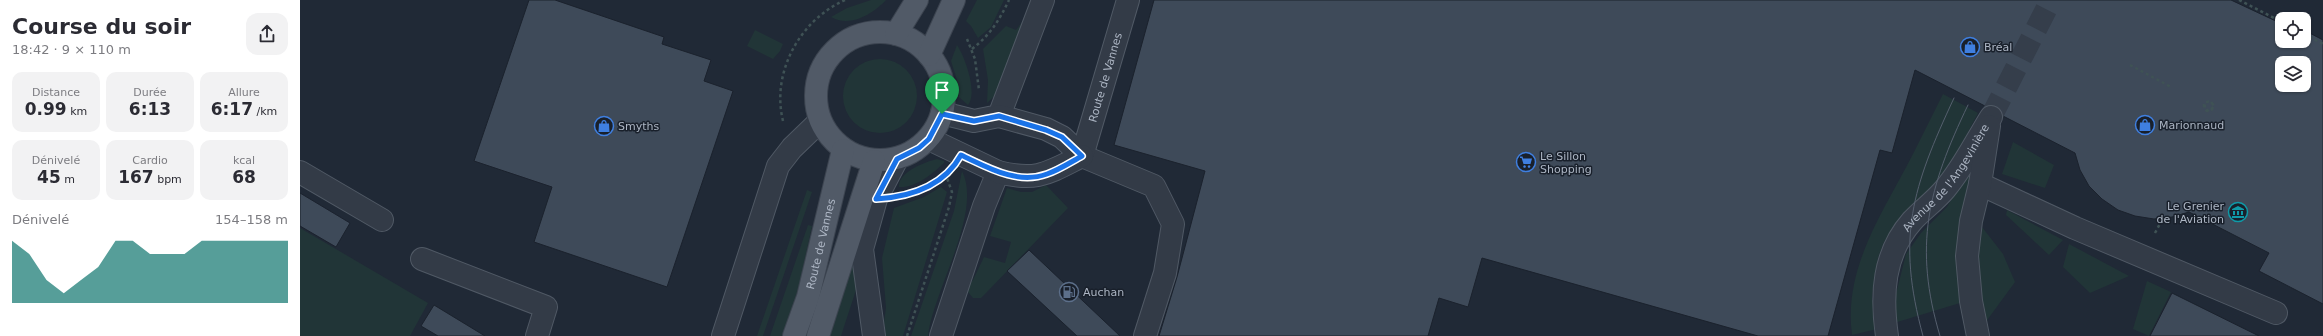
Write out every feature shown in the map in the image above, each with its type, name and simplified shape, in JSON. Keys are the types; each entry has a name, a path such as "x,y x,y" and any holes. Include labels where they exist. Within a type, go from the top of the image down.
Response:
{"main road":[{"path":"896,34 917,0"},
{"path":"929,55 951,8"},
{"path":"883,32 896,34 914,42 929,55 940,72 944,86 942,114 929,139 919,148 897,159 874,161 858,157 843,150 827,134 820,121 816,103 816,86 822,67 833,52 844,43 863,34 883,32"},
{"name":"Route de Vannes","path":"794,336 808,297 843,150"},
{"path":"818,336 874,161"}],"street":[{"path":"999,116 1043,0"},
{"name":"Route de Vannes","path":"1082,156 1128,0"},
{"path":"942,114 974,121 999,116 1046,130 1062,137 1082,156 1154,186 1173,224 1166,273 1145,336"},
{"name":"Avenue de l'Angevinière","path":"1888,336 1883,291 1887,263 1900,238 1911,222 1944,190 1991,117 1980,184 1971,221 1967,256 1971,301 1978,336"},
{"path":"723,336 778,166 792,148 820,121"},
{"path":"929,139 998,172 1018,178 1046,174 1082,156"},
{"path":"874,336 862,249 876,199 897,159"},
{"path":"300,172 382,220"},
{"path":"941,336 984,206 998,172"},
{"path":"1980,184 2074,228 2276,313"},
{"path":"422,259 546,307 537,336"}],"path":[{"path":"808,29 826,11 845,0"},
{"path":"972,49 984,39 999,22 1009,0"},
{"path":"2237,3 2239,0 2275,18"},
{"path":"951,8 959,27 972,49 979,83 978,104 974,121"},
{"path":"2311,38 2323,44"},
{"path":"2130,65 2171,86"},
{"path":"2205,103 2203,107 2206,111 2209,112 2212,111 2214,106 2213,104 2211,102 2208,101 2205,103 2205,109 2209,111 2214,106 2211,102 2205,103"},
{"path":"876,199 892,198 917,192 945,175 961,155"},
{"path":"907,336 949,208 952,192 950,183 945,175"},
{"path":"2155,233 2163,218"}],"green space":[{"path":"871,0 886,0 875,10 861,18 846,21 831,17 847,8"},
{"path":"977,0 1004,0 991,27 978,38 971,26 966,21"},
{"path":"1022,22 1023,23 1001,90 987,103 988,80 983,49 1006,26 1016,30"},
{"path":"755,30 783,44 780,51 773,59 747,46"},
{"path":"957,45 967,66 971,84 971,99 968,105 959,97 957,80 951,61"},
{"path":"880,59 901,65 911,75 917,96 911,117 901,127 880,133 859,127 849,117 843,96 849,75 859,65"},
{"path":"1943,94 1978,113 1947,173 1895,227 1884,242 1878,258 1872,296 1877,329 1852,335 1851,310 1854,286 1868,240"},
{"path":"2013,142 2054,165 2045,188 2002,174"},
{"path":"937,159 944,161 944,163 929,176 918,183 905,187 899,187 900,182 907,172 919,165"},
{"path":"962,171 967,188 966,208 962,229 955,252 938,297 928,336 911,336 954,211"},
{"path":"1968,171 1972,173 1960,303 1894,323 1895,298 1906,254 1921,233 1947,207"},
{"path":"1046,185 1068,208 981,298 973,298 968,292 968,286 973,280 984,257 1005,263 1011,242 990,236 1007,188 1021,192 1032,192"},
{"path":"941,187 947,192 903,336 886,336 884,322 886,308 882,258 894,208 924,197"},
{"path":"807,190 812,192 763,336 757,336"},
{"path":"2007,210 2063,240 2049,255 2006,215"},
{"path":"808,225 812,226 800,282 785,336 770,336"},
{"path":"1982,227 2003,254 2015,282 1985,323 1990,336 1985,336 1979,281 1979,254"},
{"path":"300,228 428,303 410,336 300,336"},
{"path":"2069,244 2129,276 2090,293 2063,267"},
{"path":"851,261 854,262 857,286 841,336 826,336"},
{"path":"2147,281 2171,292 2149,336 2133,329"}],"building":[{"name":"Smyths","path":"529,0 555,0 664,37 662,44 711,60 704,81 733,91 667,287 534,242 552,187 474,161"},
{"name":"Le Sillon Shopping","path":"1154,0 2231,0 2275,21 2275,48 2311,48 2311,34 2323,40 2323,304 2259,271 2269,253 2189,212 2172,217 2154,219 2135,216 2118,210 2102,199 2089,186 2080,170 2075,153 2003,116 1997,106 1985,106 1915,70 1892,153 1880,150 1828,336 1758,336 1482,258 1468,307 1439,298 1428,336 1159,336 1177,277 1205,171 1114,145"},
{"path":"300,193 350,223 336,247 300,226"},
{"path":"1029,250 1120,336 1077,336 1007,271"},
{"path":"2172,293 2259,336 2150,336"},
{"path":"434,305 485,336 438,336 421,326"}],"tunnel":[{"path":"1991,117 2051,0"}],"tram line":[{"path":"1923,336 1915,301 1911,270 1910,241 1913,214 1919,187 1928,159 1954,98"},
{"path":"1940,336 1932,304 1927,274 1926,245 1929,218 1934,191 1943,163 1968,105"}],"place":[{"name":"Bréal","path":"1970,47"},
{"name":"Marionnaud","path":"2145,125"},
{"name":"Smyths","path":"604,126"},
{"name":"Le Sillon Shopping","path":"1526,162"},
{"name":"Le Grenier de l'Aviation","path":"2238,212"},
{"name":"Auchan","path":"1069,292"}],"route":[{"path":"942,114 974,121 999,116 1046,130 1062,137 1082,156 1046,174 1018,178 998,172 961,155 957,164 950,171 930,186 904,196 876,199 897,159 919,148 929,139 942,114"}]}
